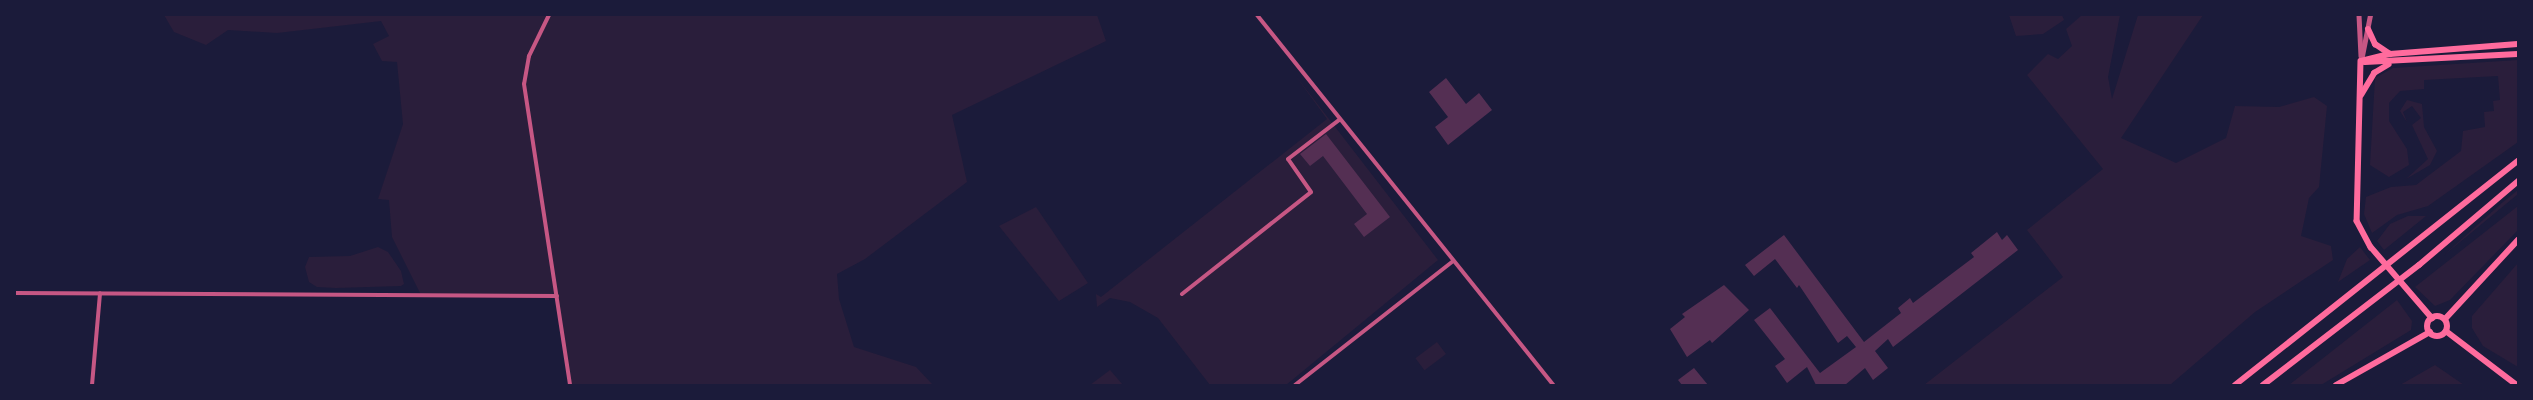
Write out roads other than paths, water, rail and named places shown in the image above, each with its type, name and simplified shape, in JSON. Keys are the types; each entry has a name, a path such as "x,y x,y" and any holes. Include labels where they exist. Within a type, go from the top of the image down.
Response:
{"highway":[{"path":"2368,30 2375,44 2390,54"},
{"path":"2361,61 2390,54 2518,44"},
{"path":"2361,61 2390,63 2518,54"},
{"path":"2360,95 2374,73 2390,63"},
{"path":"2235,385 2369,281 2518,161"},
{"path":"2263,385 2419,265 2518,181"},
{"path":"2430,332 2438,336 2446,331 2445,319 2518,240"},
{"path":"2430,332 2432,318 2445,319"},
{"path":"2336,385 2430,332"}],"main road":[{"path":"2361,61 2357,221 2371,246 2432,318"},
{"path":"2446,331 2517,385"}],"street":[{"path":"550,15 529,56 524,84 570,385"},
{"path":"1257,15 1552,385"},
{"path":"2359,15 2361,61"},
{"path":"2361,61 2370,15"},
{"path":"1182,294 1311,192 1288,159 1339,120"},
{"path":"1295,385 1453,261"},
{"path":"15,293 557,296"},
{"path":"92,385 100,293"}]}
